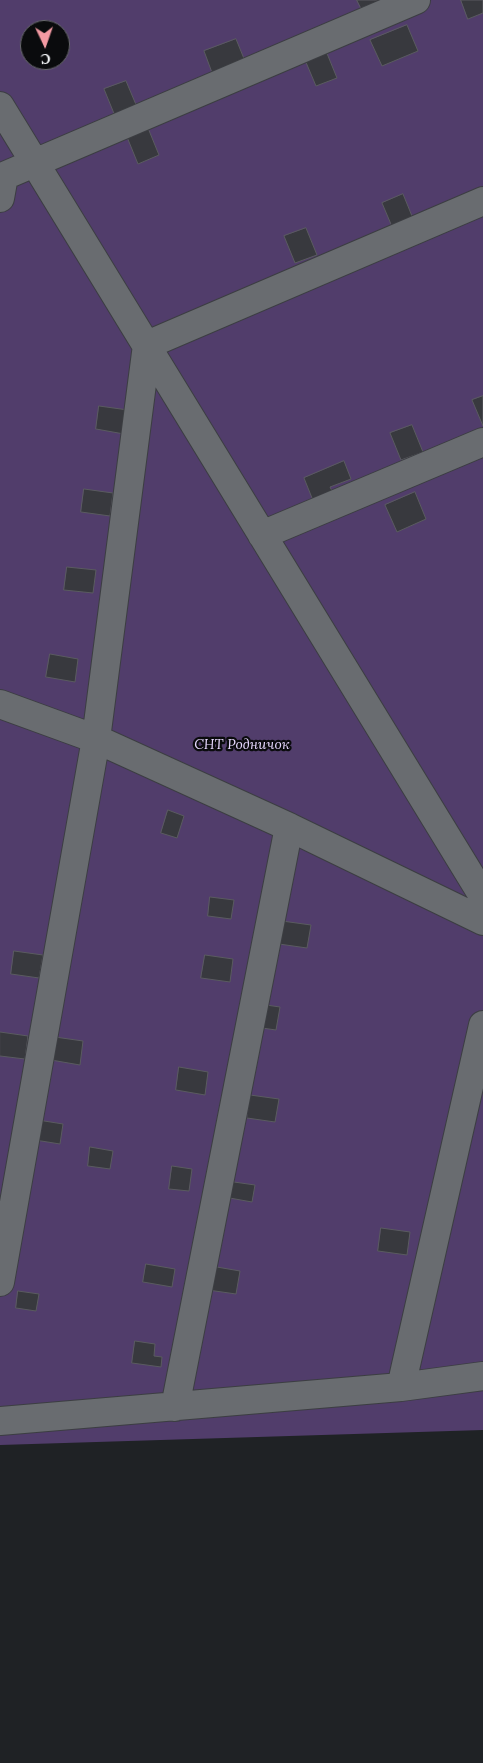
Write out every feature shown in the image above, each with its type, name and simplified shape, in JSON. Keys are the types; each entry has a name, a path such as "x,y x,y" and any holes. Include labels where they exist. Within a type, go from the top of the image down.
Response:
{"street":[{"path":"0,198 4,176 416,0"},
{"path":"0,106 483,896"},
{"path":"147,346 483,202"},
{"path":"0,1282 96,739 147,346"},
{"path":"262,535 483,442"},
{"path":"0,704 96,739 289,827 483,921"},
{"path":"175,1407 289,827"},
{"path":"401,1387 483,1025"},
{"path":"0,1421 401,1387 483,1376"}],"green space":[{"name":"СНТ Родничок","path":"0,0 483,0 483,1430 0,1445"}],"building":[{"path":"357,0 382,0 361,8"},
{"path":"461,0 483,0 483,13 468,19"},
{"path":"407,25 418,51 382,66 370,40"},
{"path":"236,39 247,66 214,78 204,51"},
{"path":"326,51 337,78 316,86 305,60"},
{"path":"126,81 137,107 115,116 104,89"},
{"path":"148,128 159,155 138,164 127,137"},
{"path":"403,194 414,221 393,229 382,203"},
{"path":"306,228 317,255 295,263 284,236"},
{"path":"483,396 483,426 472,400"},
{"path":"99,406 128,410 124,434 96,429"},
{"path":"412,425 423,452 401,460 390,433"},
{"path":"344,461 351,479 330,487 334,495 314,503 304,478"},
{"path":"84,489 113,493 110,516 81,512"},
{"path":"415,492 426,519 397,532 385,505"},
{"path":"67,567 96,570 93,593 64,590"},
{"path":"50,654 78,659 75,682 46,677"},
{"path":"168,810 184,816 177,838 161,833"},
{"path":"210,897 234,900 231,919 208,916"},
{"path":"282,921 311,925 307,948 279,944"},
{"path":"14,951 43,955 39,978 11,974"},
{"path":"205,955 233,959 230,982 201,978"},
{"path":"259,1004 280,1007 276,1030 255,1027"},
{"path":"0,1032 28,1036 25,1059 0,1056"},
{"path":"55,1037 83,1041 80,1065 51,1060"},
{"path":"179,1067 208,1072 205,1095 176,1090"},
{"path":"250,1095 279,1099 275,1122 247,1118"},
{"path":"38,1120 63,1124 60,1144 35,1140"},
{"path":"90,1147 113,1151 110,1169 88,1166"},
{"path":"172,1166 192,1169 189,1191 169,1189"},
{"path":"227,1181 255,1185 252,1202 224,1197"},
{"path":"381,1228 410,1232 407,1255 378,1251"},
{"path":"146,1264 175,1269 172,1287 143,1282"},
{"path":"211,1266 240,1271 236,1294 208,1290"},
{"path":"18,1291 39,1294 36,1311 16,1308"},
{"path":"135,1341 155,1344 154,1356 162,1357 161,1367 132,1363"}]}
